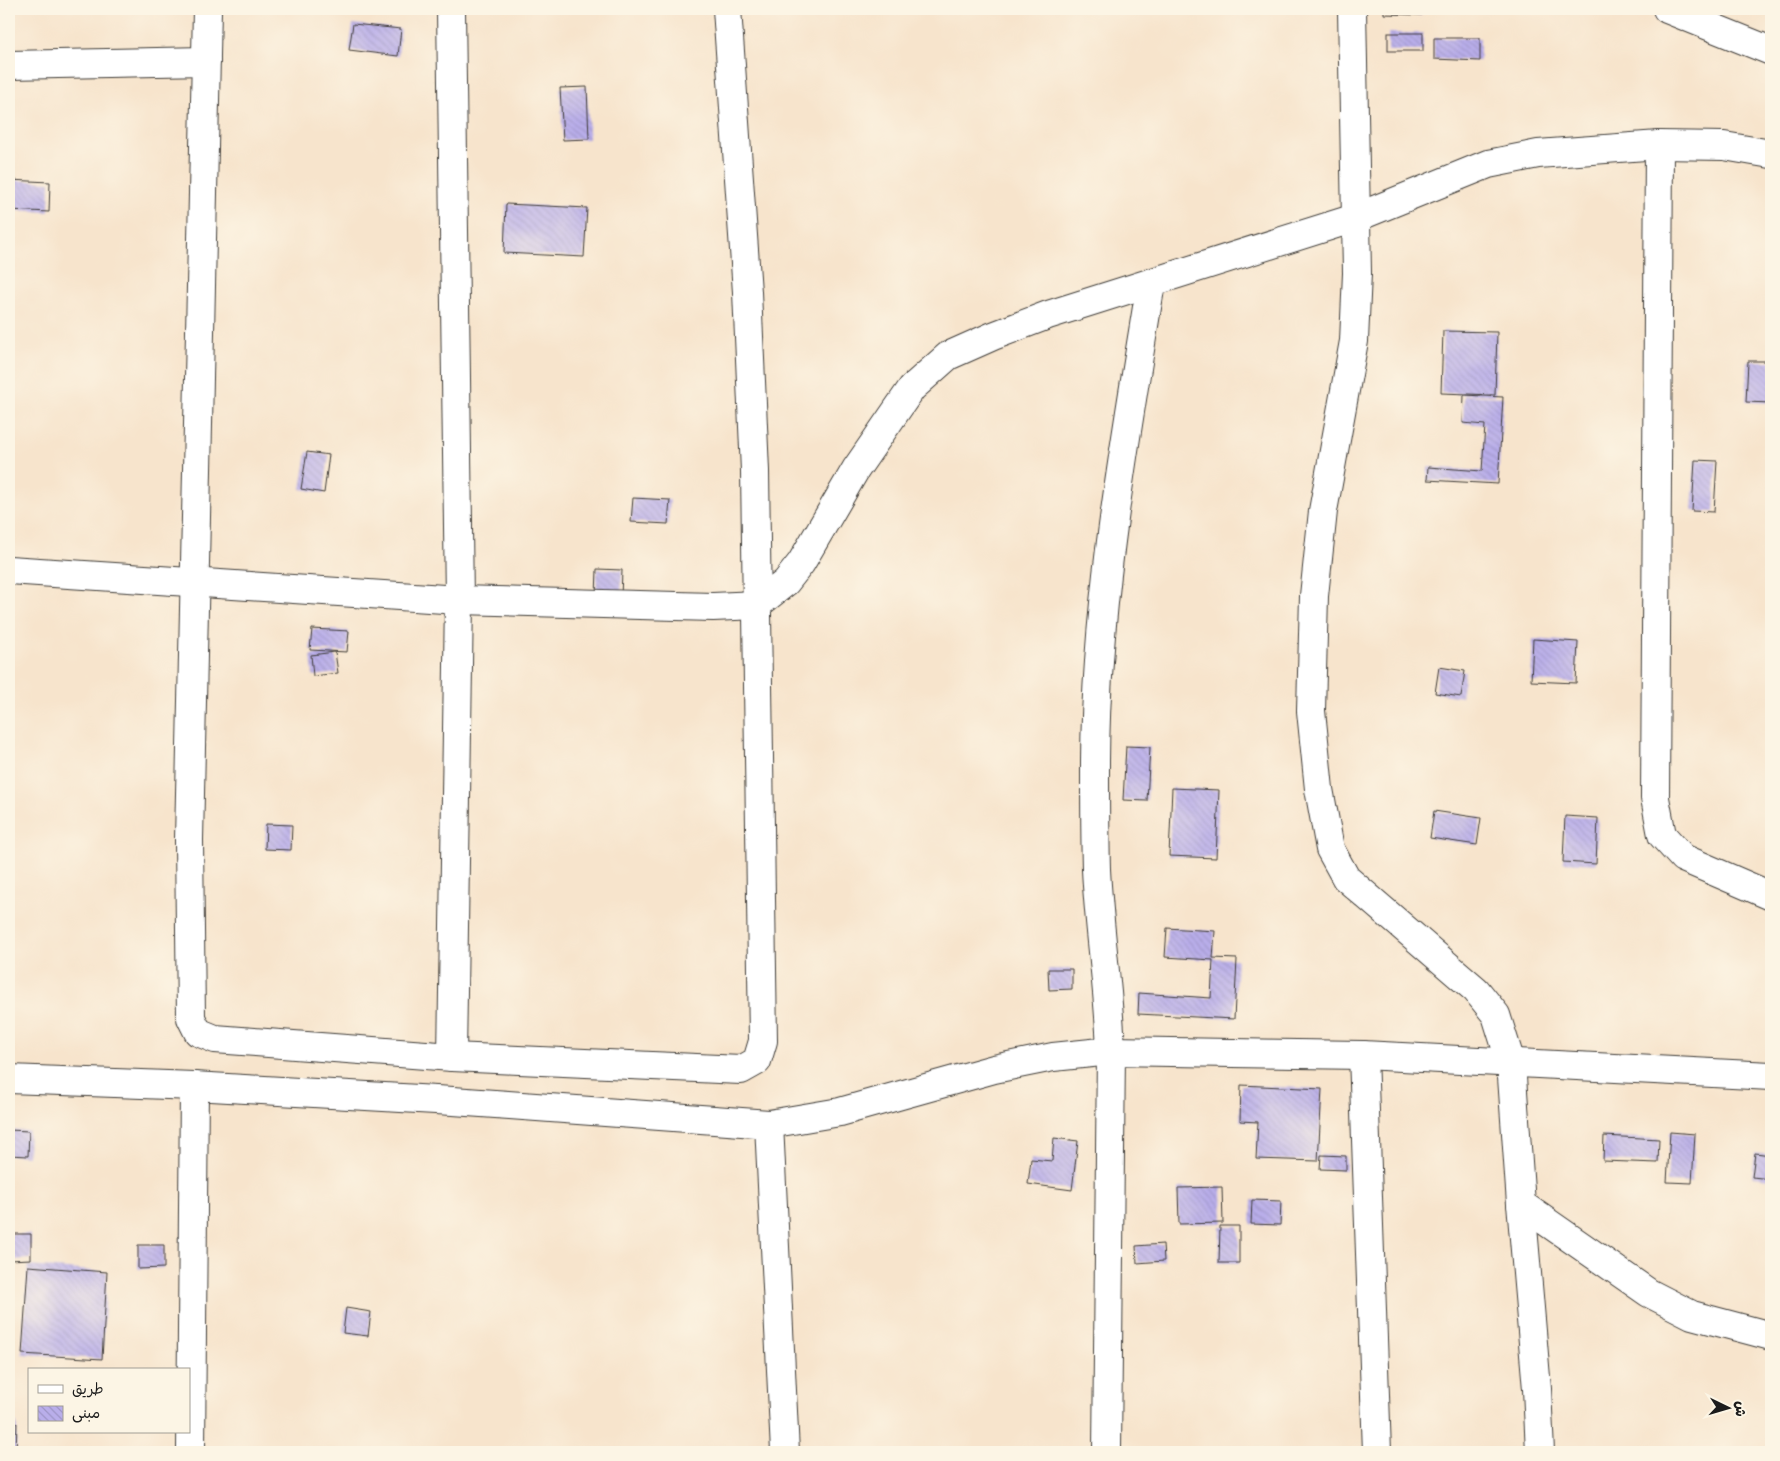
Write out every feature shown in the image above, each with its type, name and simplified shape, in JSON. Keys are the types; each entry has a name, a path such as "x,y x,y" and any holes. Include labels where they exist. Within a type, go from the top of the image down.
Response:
{"street":[{"path":"207,9 189,840 191,1018 198,1032 216,1039 452,1056 741,1070 757,1061 763,1042 756,471 748,312 727,9"},
{"path":"451,9 459,600 452,1056"},
{"path":"1352,9 1357,273 1354,341 1323,511 1314,596 1311,711 1319,789 1330,849 1346,878 1476,990 1496,1015 1511,1063 1520,1204 1538,1389 1540,1452"},
{"path":"1667,9 1771,51"},
{"path":"9,65 206,61"},
{"path":"1659,145 1655,798 1662,836 1683,858 1771,896"},
{"path":"9,570 459,600 714,608 757,605 786,582 801,563 880,432 912,388 948,356 1048,315 1356,218 1488,164 1538,154 1659,145 1724,146 1771,154"},
{"path":"1107,1452 1111,1051 1109,1002 1096,870 1095,760 1098,658 1118,482 1151,283"},
{"path":"9,1079 194,1086 453,1101 769,1124 840,1112 994,1069 1053,1057 1111,1051 1362,1055 1771,1076"},
{"path":"1362,1055 1377,1452"},
{"path":"191,1452 194,1086"},
{"path":"769,1124 785,1452"},
{"path":"1520,1204 1649,1293 1692,1315 1771,1336"}],"building":[{"path":"1384,9 1423,9 1422,15 1384,14"},
{"path":"353,24 401,29 398,56 349,50"},
{"path":"1388,33 1423,33 1423,51 1388,51"},
{"path":"1434,38 1480,38 1480,61 1434,59"},
{"path":"587,87 589,139 563,140 560,88"},
{"path":"9,180 50,182 49,212 9,210"},
{"path":"506,204 587,208 584,257 504,253"},
{"path":"1443,331 1497,332 1495,395 1441,393"},
{"path":"1748,361 1771,361 1771,403 1746,402"},
{"path":"1464,395 1503,397 1498,484 1427,480 1428,467 1482,471 1485,425 1463,423"},
{"path":"307,452 329,455 324,493 301,489"},
{"path":"1695,460 1717,461 1714,512 1692,511"},
{"path":"633,498 670,500 668,524 631,522"},
{"path":"597,569 622,570 621,598 596,596"},
{"path":"312,629 349,631 347,652 310,650"},
{"path":"1533,639 1578,642 1576,683 1531,681"},
{"path":"335,652 338,673 313,676 311,655"},
{"path":"1439,667 1465,671 1461,697 1435,693"},
{"path":"1126,746 1150,747 1147,801 1123,800"},
{"path":"1172,788 1219,790 1216,858 1169,856"},
{"path":"1434,811 1481,818 1477,845 1430,838"},
{"path":"1565,816 1598,818 1596,864 1563,862"},
{"path":"266,824 292,825 291,850 265,849"},
{"path":"1167,928 1215,931 1213,958 1237,959 1234,1019 1138,1014 1139,993 1211,998 1213,960 1165,957"},
{"path":"1048,969 1072,969 1072,989 1049,990"},
{"path":"1241,1085 1322,1089 1318,1161 1256,1159 1258,1122 1240,1121"},
{"path":"9,1130 29,1131 28,1156 9,1155"},
{"path":"1670,1132 1695,1134 1692,1183 1667,1182"},
{"path":"1604,1136 1659,1139 1658,1163 1603,1161"},
{"path":"1054,1138 1078,1141 1072,1190 1028,1184 1031,1159 1052,1161"},
{"path":"1755,1153 1771,1155 1771,1179 1752,1177"},
{"path":"1321,1155 1346,1156 1346,1170 1320,1169"},
{"path":"1222,1187 1223,1223 1179,1224 1178,1188"},
{"path":"1252,1200 1281,1201 1280,1225 1251,1224"},
{"path":"1220,1226 1239,1226 1239,1263 1219,1263"},
{"path":"9,1234 31,1234 31,1259 9,1260"},
{"path":"1163,1244 1164,1261 1137,1263 1136,1246"},
{"path":"138,1245 164,1245 164,1268 138,1269"},
{"path":"28,1266 107,1272 102,1359 22,1354"},
{"path":"346,1308 371,1312 368,1336 343,1333"},
{"path":"9,1368 13,1368 13,1404 9,1404"},
{"path":"9,1422 17,1423 16,1452 9,1452"}]}
